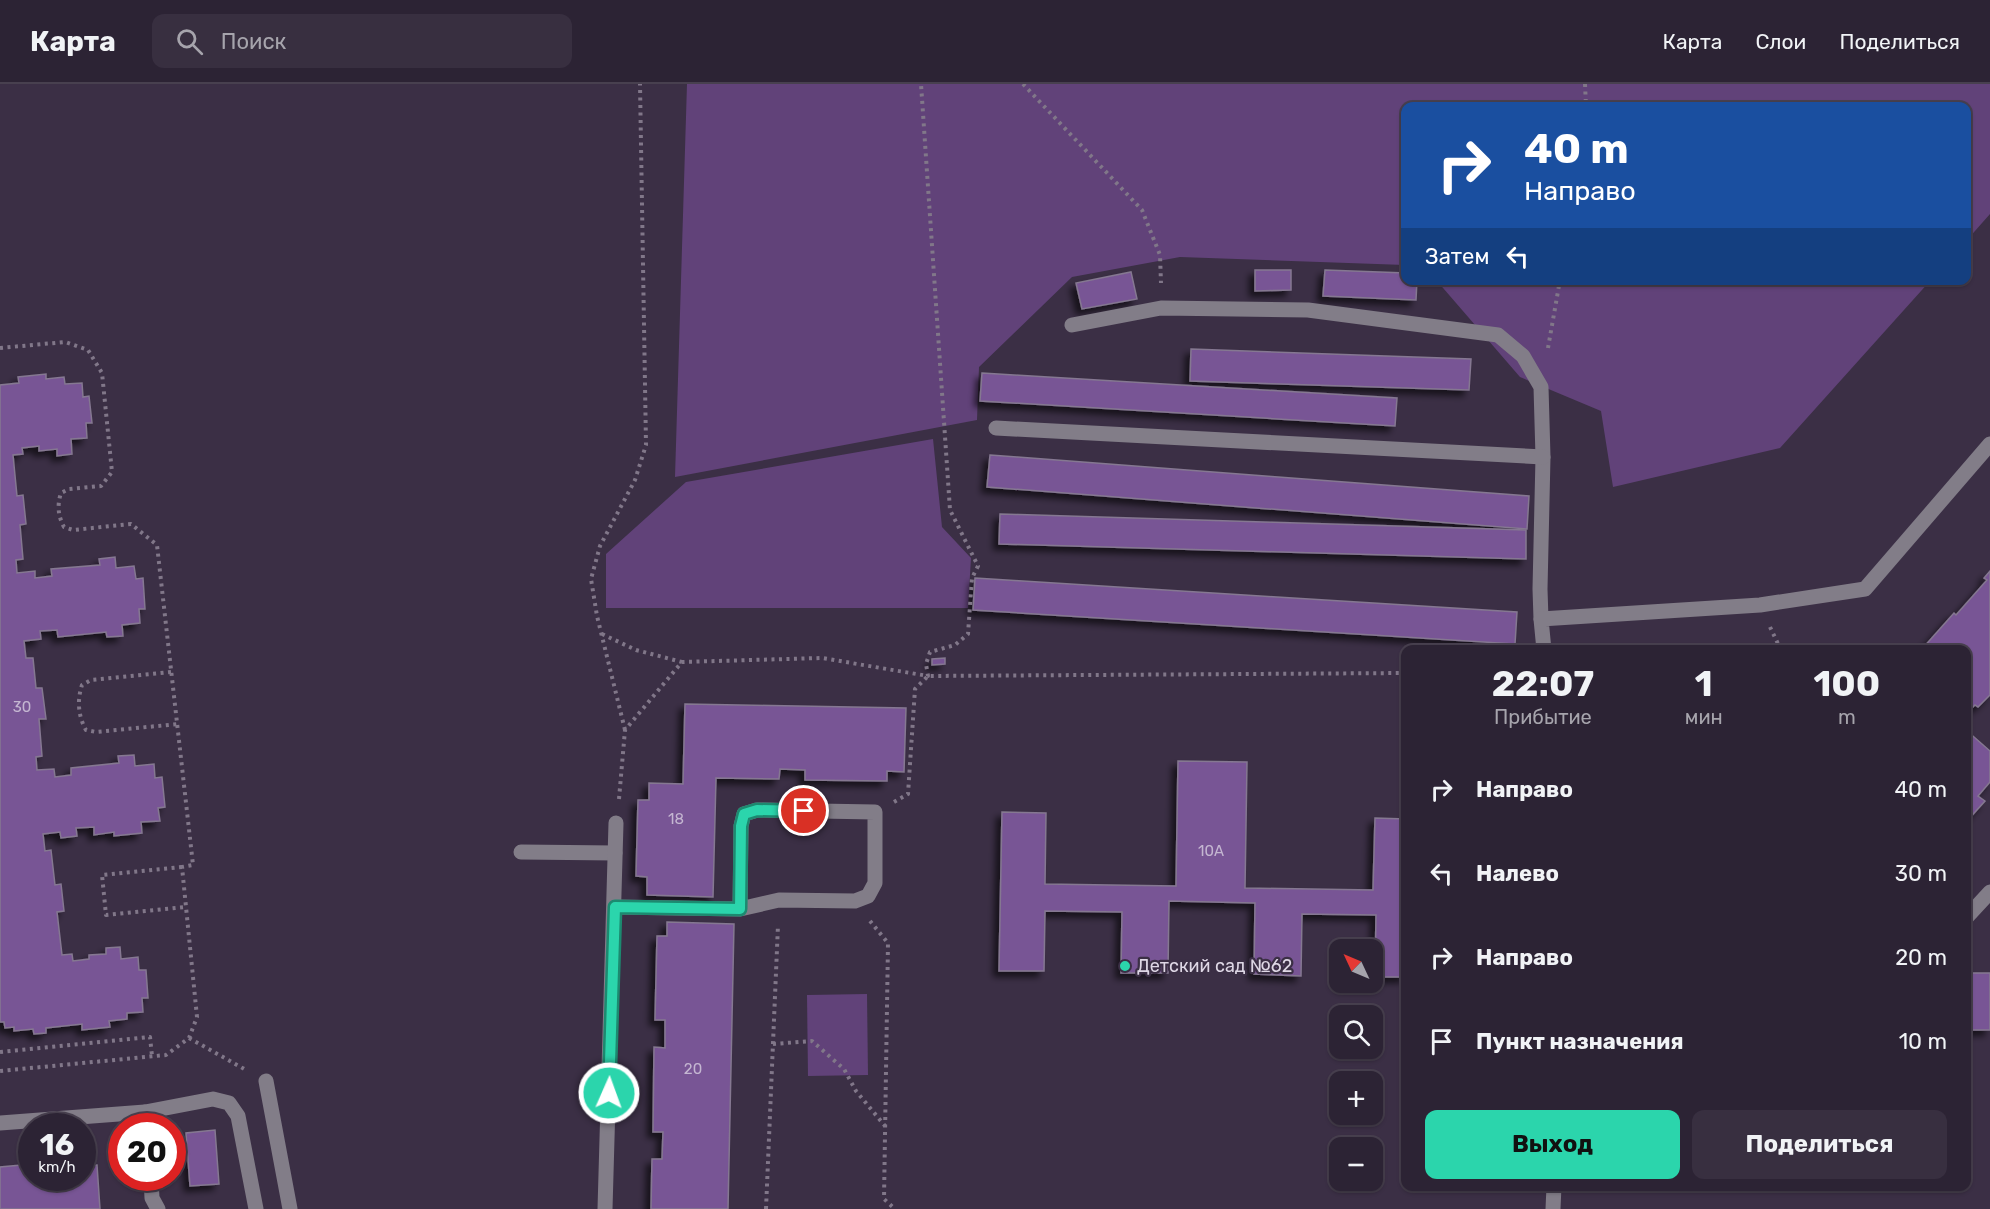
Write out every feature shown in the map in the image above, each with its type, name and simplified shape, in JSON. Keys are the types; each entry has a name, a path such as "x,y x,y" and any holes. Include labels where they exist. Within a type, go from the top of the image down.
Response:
{"lane":[{"path":"1072,324 1161,308 1308,310 1498,335 1523,356 1541,387 1543,458 1540,589 1544,645"},
{"path":"996,428 1543,458"},
{"path":"1541,619 1760,605 1865,589 1990,444"},
{"path":"615,907 740,909 779,900 855,901 868,896 875,883 875,812 757,810 744,814 741,826 740,909"},
{"path":"605,1209 616,823"},
{"path":"521,852 615,853"},
{"path":"1971,913 1990,892"},
{"path":"266,1081 290,1209"},
{"path":"166,1113 213,1099 229,1103 238,1116 255,1209"},
{"path":"0,1123 108,1120"},
{"path":"152,1191 152,1198 158,1209"},
{"path":"1552,1209 1554,1191"}],"path":[{"path":"616,823 625,730 597,619 591,579 600,546 635,480 646,445 640,84"},
{"path":"921,84 950,510 978,567 972,578 968,634 955,645 930,652 926,664 928,676"},
{"path":"1023,84 1142,210 1160,255 1161,308"},
{"path":"1585,84 1586,102"},
{"path":"1541,387 1559,285"},
{"path":"0,348 65,342 88,350 102,373 112,472 101,486 69,489 61,493 58,502 60,519 64,527 73,530 131,524 158,545 193,865 102,875 106,915 186,907"},
{"path":"601,634 636,650 682,662 822,658 928,676 1401,673"},
{"path":"625,730 682,662"},
{"path":"171,672 91,680 82,685 78,695 81,720 86,730 96,732 178,724"},
{"path":"875,812 908,794 915,689 928,676"},
{"path":"0,1071 166,1055 189,1038 197,1017 182,867"},
{"path":"766,1209 779,900"},
{"path":"855,901 888,943 884,1198 895,1209"},
{"path":"0,1052 150,1037 152,1056"},
{"path":"189,1038 266,1081"},
{"path":"773,1044 812,1041 844,1069 856,1091 885,1126"}],"shaded area":[{"path":"687,84 1990,84 1990,214 1971,235 1971,102 1401,102 1401,265 1180,257 1072,277 979,367 977,420 675,477"},
{"path":"1440,285 1926,285 1780,448 1613,487 1601,411 1520,377"},
{"path":"933,439 942,527 971,558 968,608 606,608 606,554 686,482"},
{"path":"867,994 868,1075 808,1076 807,995"}],"building":[{"path":"1255,270 1291,270 1291,290 1255,291"},
{"path":"1325,270 1401,273 1401,285 1417,285 1416,300 1323,296"},
{"path":"1131,272 1137,299 1082,309 1076,283"},
{"path":"1191,349 1471,359 1469,390 1190,381"},
{"path":"982,373 1397,398 1395,426 980,401"},
{"path":"46,374 46,379 64,377 65,384 82,383 83,397 89,396 92,423 86,423 87,438 71,439 72,454 57,456 57,449 39,451 39,446 22,448 23,454 13,455 17,496 23,495 26,524 20,525 23,559 16,560 17,573 35,571 35,578 52,576 51,569 100,565 99,559 115,557 116,568 134,566 136,579 143,578 145,609 139,609 140,623 122,625 123,636 107,637 106,632 58,637 57,630 40,631 41,639 24,641 26,658 33,658 36,688 42,688 46,719 39,719 42,756 36,757 37,770 54,769 55,777 71,775 71,768 119,763 118,756 134,755 135,766 154,764 155,778 162,777 165,807 158,808 160,821 141,822 142,833 114,836 114,832 94,835 94,827 76,828 77,836 61,838 60,832 43,834 45,851 51,850 55,885 61,884 64,911 57,912 62,955 72,954 73,961 89,959 89,955 106,954 106,948 120,947 121,959 138,957 139,970 146,970 148,998 142,998 143,1012 127,1013 127,1019 109,1021 110,1027 82,1030 82,1024 46,1028 46,1033 34,1034 33,1029 14,1031 14,1027 5,1028 4,1022 0,1022 0,385 19,383 18,377"},
{"path":"990,455 1529,496 1527,529 987,487"},
{"path":"1000,514 1526,530 1526,559 999,544"},
{"path":"1990,571 1990,695 1978,707 1975,705 1971,709 1971,645 1926,645 1987,580 1984,578"},
{"path":"975,578 1517,612 1515,644 973,610"},
{"path":"945,658 945,664 932,665 932,659"},
{"path":"685,704 906,708 904,772 887,771 887,781 805,780 805,770 780,769 779,779 716,778 713,897 647,895 647,877 636,876 638,800 649,800 649,783 683,784"},
{"path":"1971,734 1990,751 1990,782 1978,796 1985,801 1971,816"},
{"path":"1178,761 1247,762 1245,888 1373,890 1375,818 1401,819 1401,977 1383,977 1383,939 1376,939 1376,915 1302,914 1301,976 1254,974 1255,903 1169,901 1168,973 1121,973 1122,912 1045,911 1044,971 999,971 1002,812 1046,813 1045,884 1176,886"},
{"path":"667,922 734,924 728,1209 651,1209 652,1159 662,1159 663,1132 653,1132 654,1047 665,1048 665,1020 655,1020 657,936 667,936"},
{"path":"1971,973 1990,973 1990,1030 1971,1030"},
{"path":"215,1130 219,1184 190,1186 186,1133"},
{"path":"18,1165 18,1191 96,1191 97,1165 100,1209 0,1209 0,1167"}],"place":[{"name":"Детский сад №62","path":"1125,966"}],"route":[{"path":"609,1093 615,907 740,909 741,826 744,814 757,810 804,811"}]}
